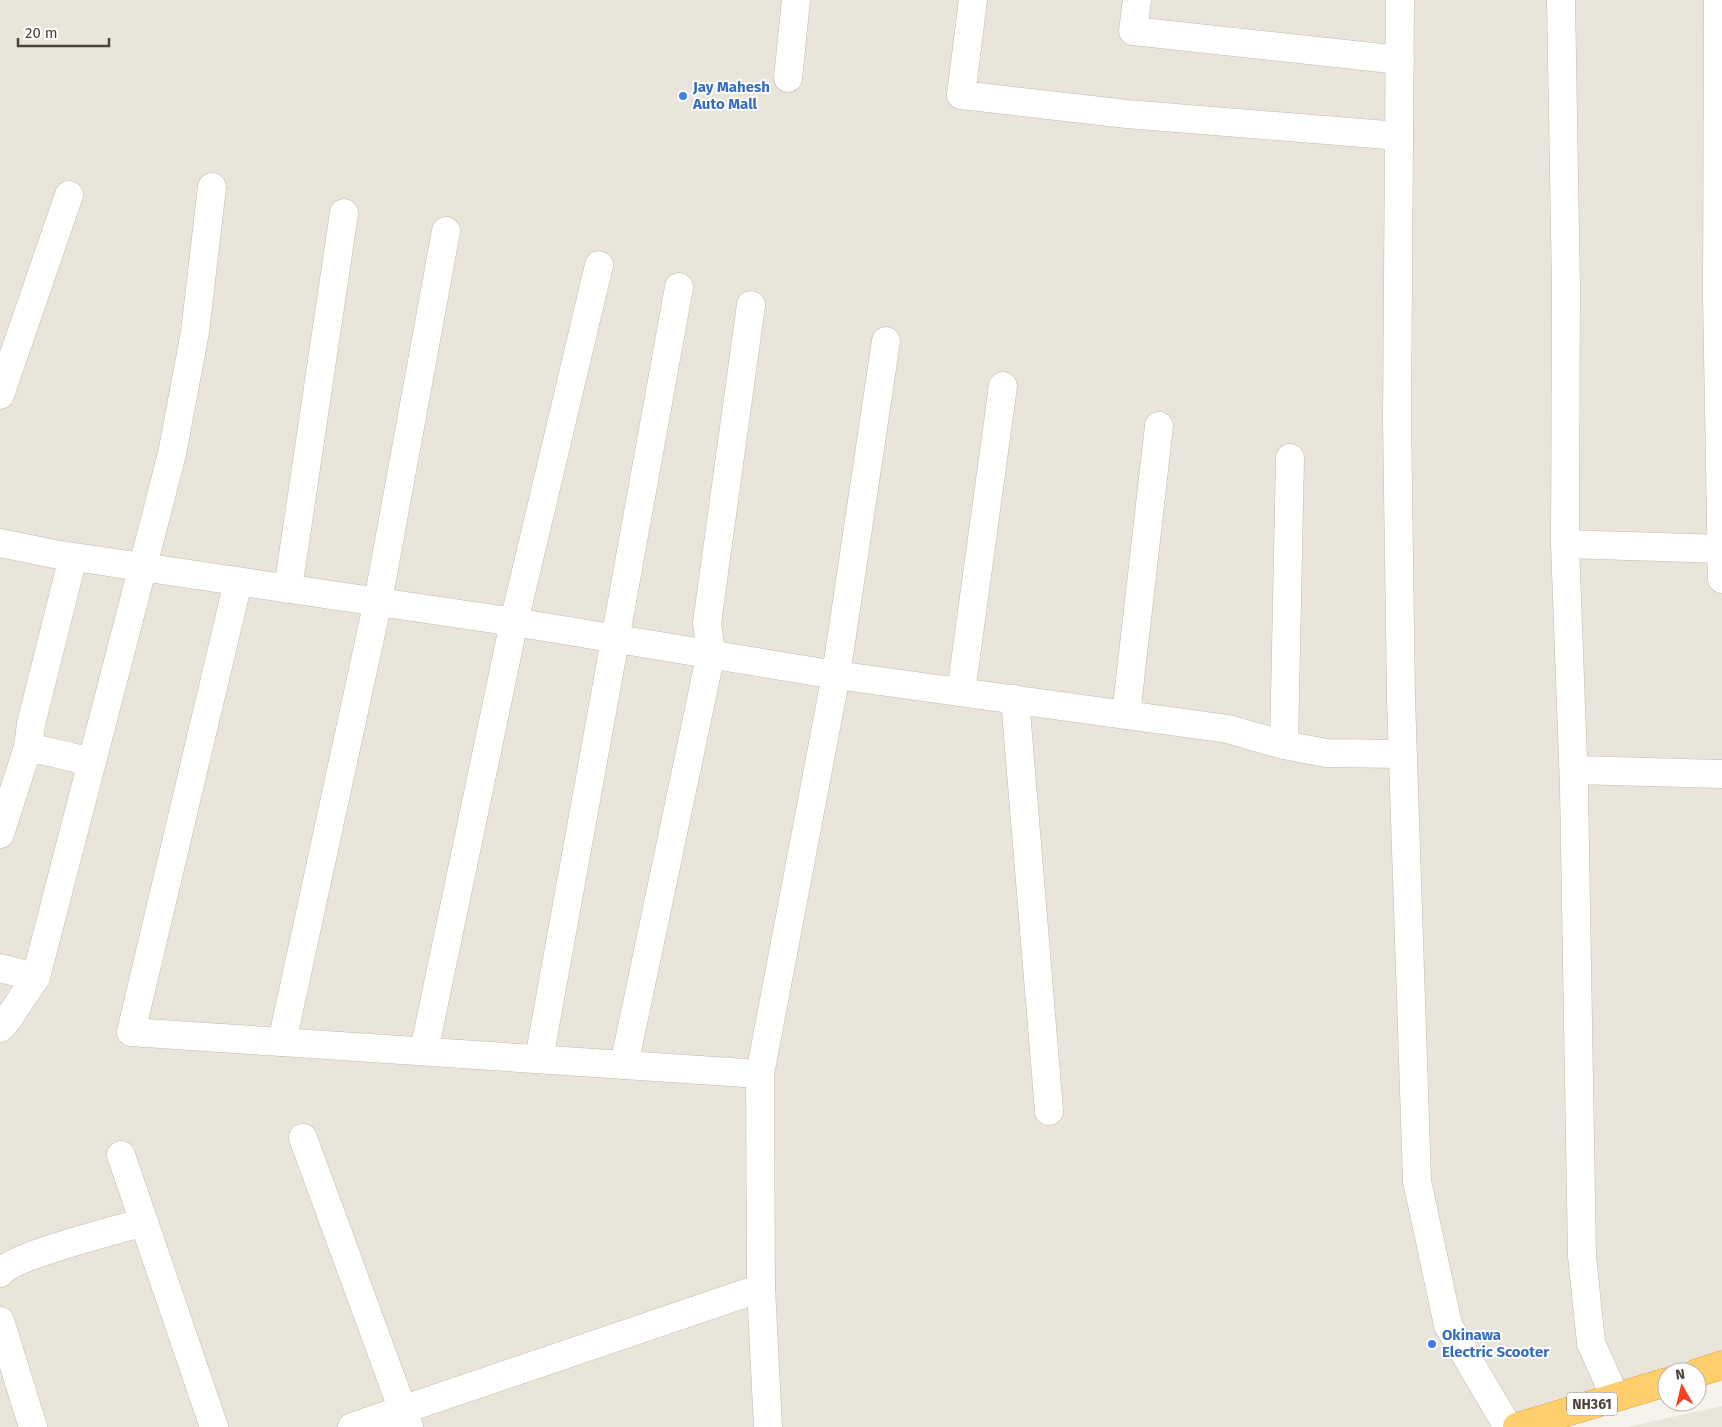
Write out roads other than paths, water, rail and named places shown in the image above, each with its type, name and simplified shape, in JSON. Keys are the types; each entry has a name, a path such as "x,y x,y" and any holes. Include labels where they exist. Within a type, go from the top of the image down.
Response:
{"highway":[{"path":"1707,1370 1722,1365"},
{"name":"NH361","path":"1517,1427 1657,1385"}],"street":[{"path":"788,78 796,0"},
{"path":"973,0 961,96 1127,114 1400,136"},
{"path":"1137,0 1134,31 1400,60"},
{"path":"1400,0 1397,419 1402,754 1417,1181 1448,1325 1508,1427"},
{"path":"1561,0 1566,288 1565,544 1574,770 1582,1256 1590,1342 1615,1397"},
{"path":"1718,0 1717,296 1722,578"},
{"path":"0,1028 36,977 172,454 195,332 212,187"},
{"path":"0,396 70,195"},
{"path":"288,589 344,213"},
{"path":"282,1042 378,601 446,231"},
{"path":"424,1051 514,622 599,265"},
{"path":"539,1059 679,286"},
{"path":"624,1065 711,653 707,624 751,305"},
{"path":"768,1427 761,1288 760,1074 836,675 886,341"},
{"path":"961,692 1003,386"},
{"path":"1126,715 1159,426"},
{"path":"1290,458 1304,749"},
{"path":"0,543 142,568 378,601 711,653 836,675 1228,729 1304,749 1402,754"},
{"path":"1565,544 1722,549"},
{"path":"0,834 28,747 31,724 73,557"},
{"path":"238,582 131,1032 760,1074"},
{"path":"1015,700 1049,1112"},
{"path":"28,747 92,762"},
{"path":"1574,770 1722,774"},
{"path":"0,968 36,977"},
{"path":"303,1138 406,1418"},
{"path":"121,1155 214,1427"},
{"path":"0,1273 3,1269 23,1259 144,1222"},
{"path":"352,1427 406,1418 761,1288"},
{"path":"0,1321 33,1427"}],"place":[{"name":"Jay Mahesh Auto Mall","path":"683,96"},
{"name":"Okinawa Electric Scooter","path":"1432,1344"}]}
